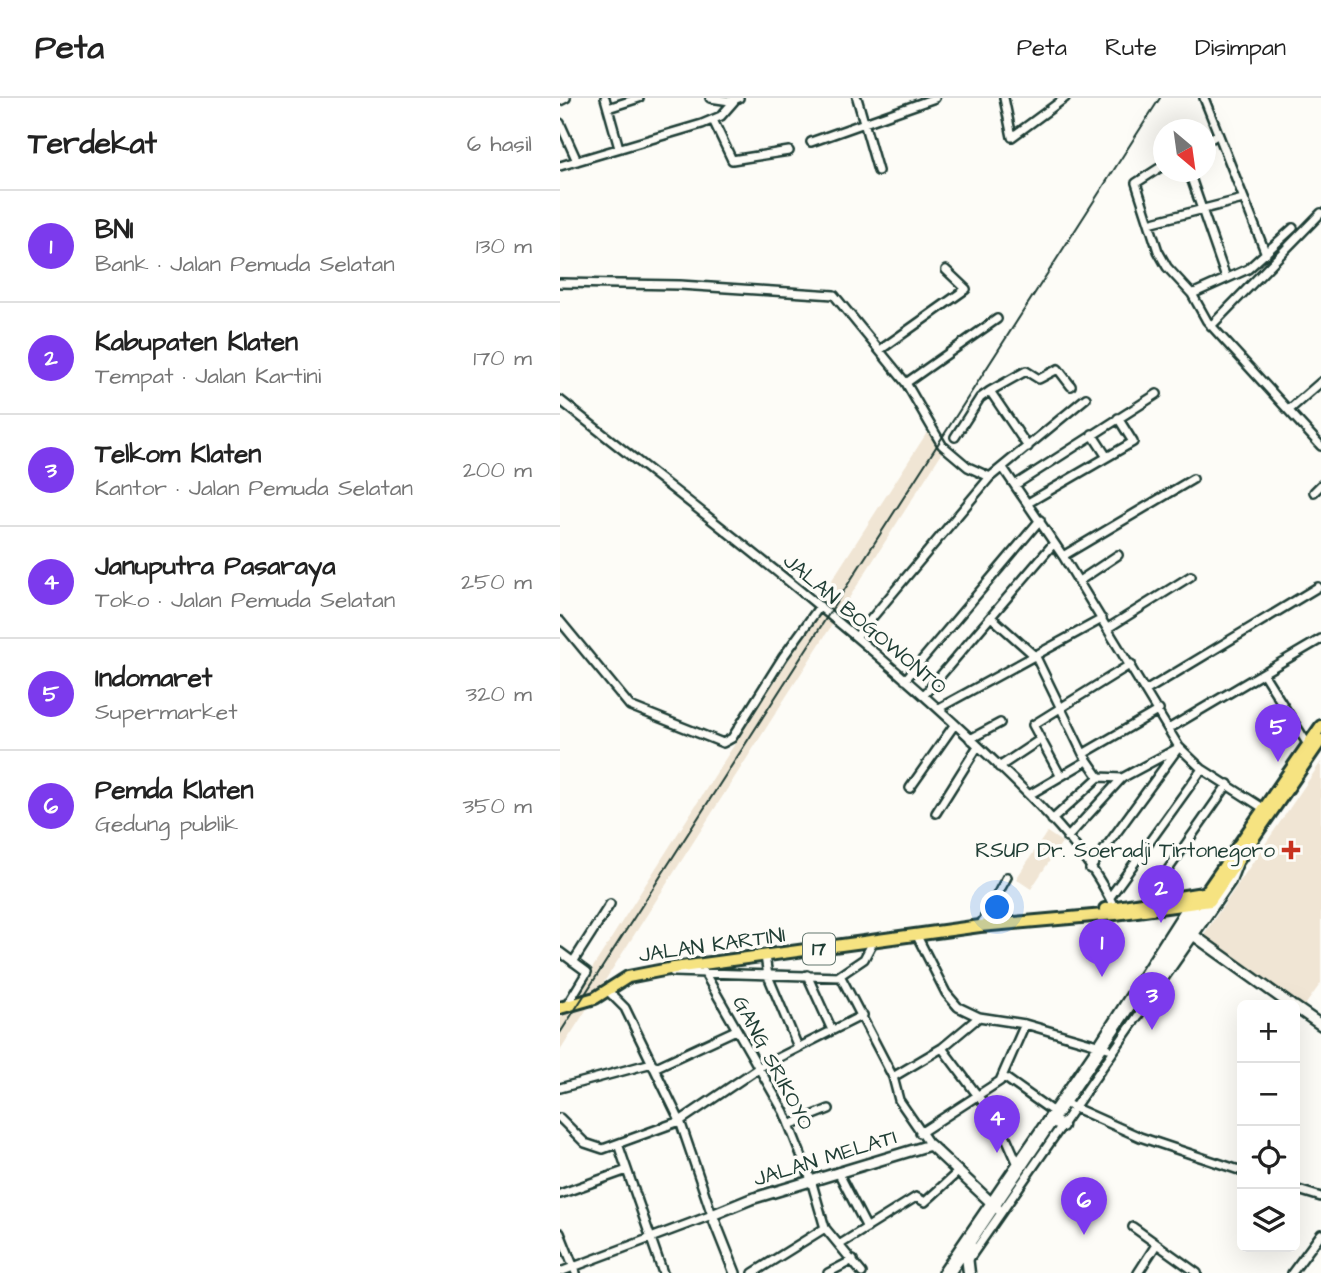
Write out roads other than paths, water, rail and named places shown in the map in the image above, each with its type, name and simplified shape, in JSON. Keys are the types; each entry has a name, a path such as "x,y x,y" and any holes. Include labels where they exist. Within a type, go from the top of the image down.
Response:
{"highway":[{"path":"1201,898 1239,860 1310,748 1321,726"},
{"path":"1201,898 1264,808 1310,748 1321,740"},
{"name":"JALAN KARTINI","path":"1085,915 1112,902 1201,898"},
{"name":"JALAN KARTINI","path":"563,1007 585,1002 628,977 658,971 702,970 765,956 980,926 1166,908 1201,898"}],"main road":[{"path":"949,1273 994,1206 1069,1106 1103,1046 1158,976 1188,931 1201,898"},
{"path":"968,1268 969,1250 994,1206"}],"street":[{"path":"560,102 566,98"},
{"path":"605,98 620,148"},
{"path":"608,108 639,98"},
{"path":"710,98 737,99"},
{"path":"857,98 878,171"},
{"path":"811,142 936,98"},
{"path":"1004,98 1012,137 1065,98"},
{"path":"1205,98 1266,254"},
{"path":"560,166 713,120 737,99"},
{"path":"713,120 732,160 789,151"},
{"path":"560,123 577,161"},
{"path":"1153,171 1136,181 1163,260 1192,294 1211,326 1321,446"},
{"path":"1192,182 1226,278"},
{"path":"1149,223 1243,199"},
{"path":"1211,326 1321,213"},
{"path":"1192,294 1248,269 1293,228"},
{"path":"880,349 966,289 946,270"},
{"path":"560,283 680,285 831,294 840,298 905,383 942,444 964,464 990,477"},
{"path":"905,383 997,319"},
{"path":"956,437 980,398 1026,371 1039,379 1058,369 1071,386"},
{"path":"1289,410 1321,382"},
{"path":"990,391 1028,447"},
{"path":"1015,485 1157,394"},
{"path":"856,637 990,477 1086,398"},
{"name":"JALAN BOGOWONTO","path":"560,400 820,606 939,708 1029,794 1067,838 1112,902"},
{"path":"1028,503 1133,442 1118,418"},
{"path":"1092,434 1107,457"},
{"path":"1003,468 1079,581 1170,728 1178,747 1202,769 1264,808"},
{"path":"1063,556 1193,479"},
{"path":"1314,492 1321,485"},
{"path":"905,680 1040,520"},
{"path":"924,695 1054,543"},
{"path":"1079,581 1118,555"},
{"path":"1108,628 1191,576"},
{"path":"1147,690 1318,587"},
{"path":"560,621 630,706 723,743 732,738 783,657 820,606"},
{"path":"991,617 1037,657 1085,757 1099,777"},
{"path":"939,708 1037,657 1102,619"},
{"path":"1170,728 1321,639"},
{"path":"1060,775 1033,725 1131,664"},
{"path":"1263,673 1310,748"},
{"path":"1029,794 1159,710"},
{"path":"910,788 955,723"},
{"path":"970,738 1000,723"},
{"path":"999,767 1041,739"},
{"path":"936,813 978,746"},
{"path":"1067,838 1122,778 1178,747"},
{"path":"1090,869 1178,747"},
{"path":"1112,902 1202,769"},
{"path":"1052,820 1099,777 1122,778"},
{"path":"1146,901 1228,784"},
{"path":"1239,860 1237,874 1188,931 1285,1000"},
{"path":"980,926 1007,877"},
{"path":"1201,898 1069,1106 1140,1137 1237,1169"},
{"path":"573,962 610,904"},
{"path":"917,936 951,1001 979,1017 1026,1024 1103,1046 968,1268"},
{"path":"702,970 768,976 839,976 864,959 873,942"},
{"path":"560,952 587,972 563,1007"},
{"path":"765,956 768,976 798,1048"},
{"name":"GANG SRIKOYO","path":"702,970 760,1067 789,1125 811,1180 825,1228"},
{"path":"807,975 832,1030"},
{"path":"839,976 846,982 863,1015 893,1077 900,1100 930,1145"},
{"path":"608,990 625,1008 680,1121 735,1273"},
{"path":"1300,1010 1321,1024"},
{"path":"560,1118 592,1146 603,1149 618,1144 680,1121 760,1067 863,1015"},
{"path":"893,1077 942,1048 979,1017"},
{"path":"920,1133 979,1097 1004,1077 1026,1024"},
{"path":"560,1088 653,1066 736,1030"},
{"path":"942,1048 1002,1128 1017,1162"},
{"path":"1004,1077 1056,1120"},
{"path":"789,1125 829,1109"},
{"path":"942,1273 994,1206 1017,1162 1056,1120"},
{"path":"618,1144 663,1273"},
{"name":"JALAN MELATI","path":"712,1215 811,1180 930,1145 994,1206"},
{"path":"560,1194 627,1170"},
{"path":"839,1245 916,1197 927,1201 959,1171"},
{"path":"838,1172 867,1228"},
{"path":"1300,1191 1321,1197"},
{"path":"560,1272 575,1270 712,1215"},
{"path":"1133,1227 1197,1273"},
{"path":"754,1273 825,1228 862,1273"},
{"path":"560,1233 575,1270"},
{"path":"1292,1273 1321,1234"},
{"path":"1142,1272 1156,1245"},
{"path":"828,1273 853,1259"}],"railway":[{"path":"560,1033 1160,98"}],"place":[{"name":"Indomaret","path":"1278,762"},
{"name":"RSUP Dr. Soeradji Tirtonegoro","path":"1291,850"},
{"name":"Kabupaten Klaten","path":"1161,923"},
{"name":"BNI","path":"1102,977"},
{"name":"Telkom Klaten","path":"1152,1030"},
{"name":"Januputra Pasaraya","path":"997,1153"},
{"name":"Pemda Klaten","path":"1084,1235"}]}
